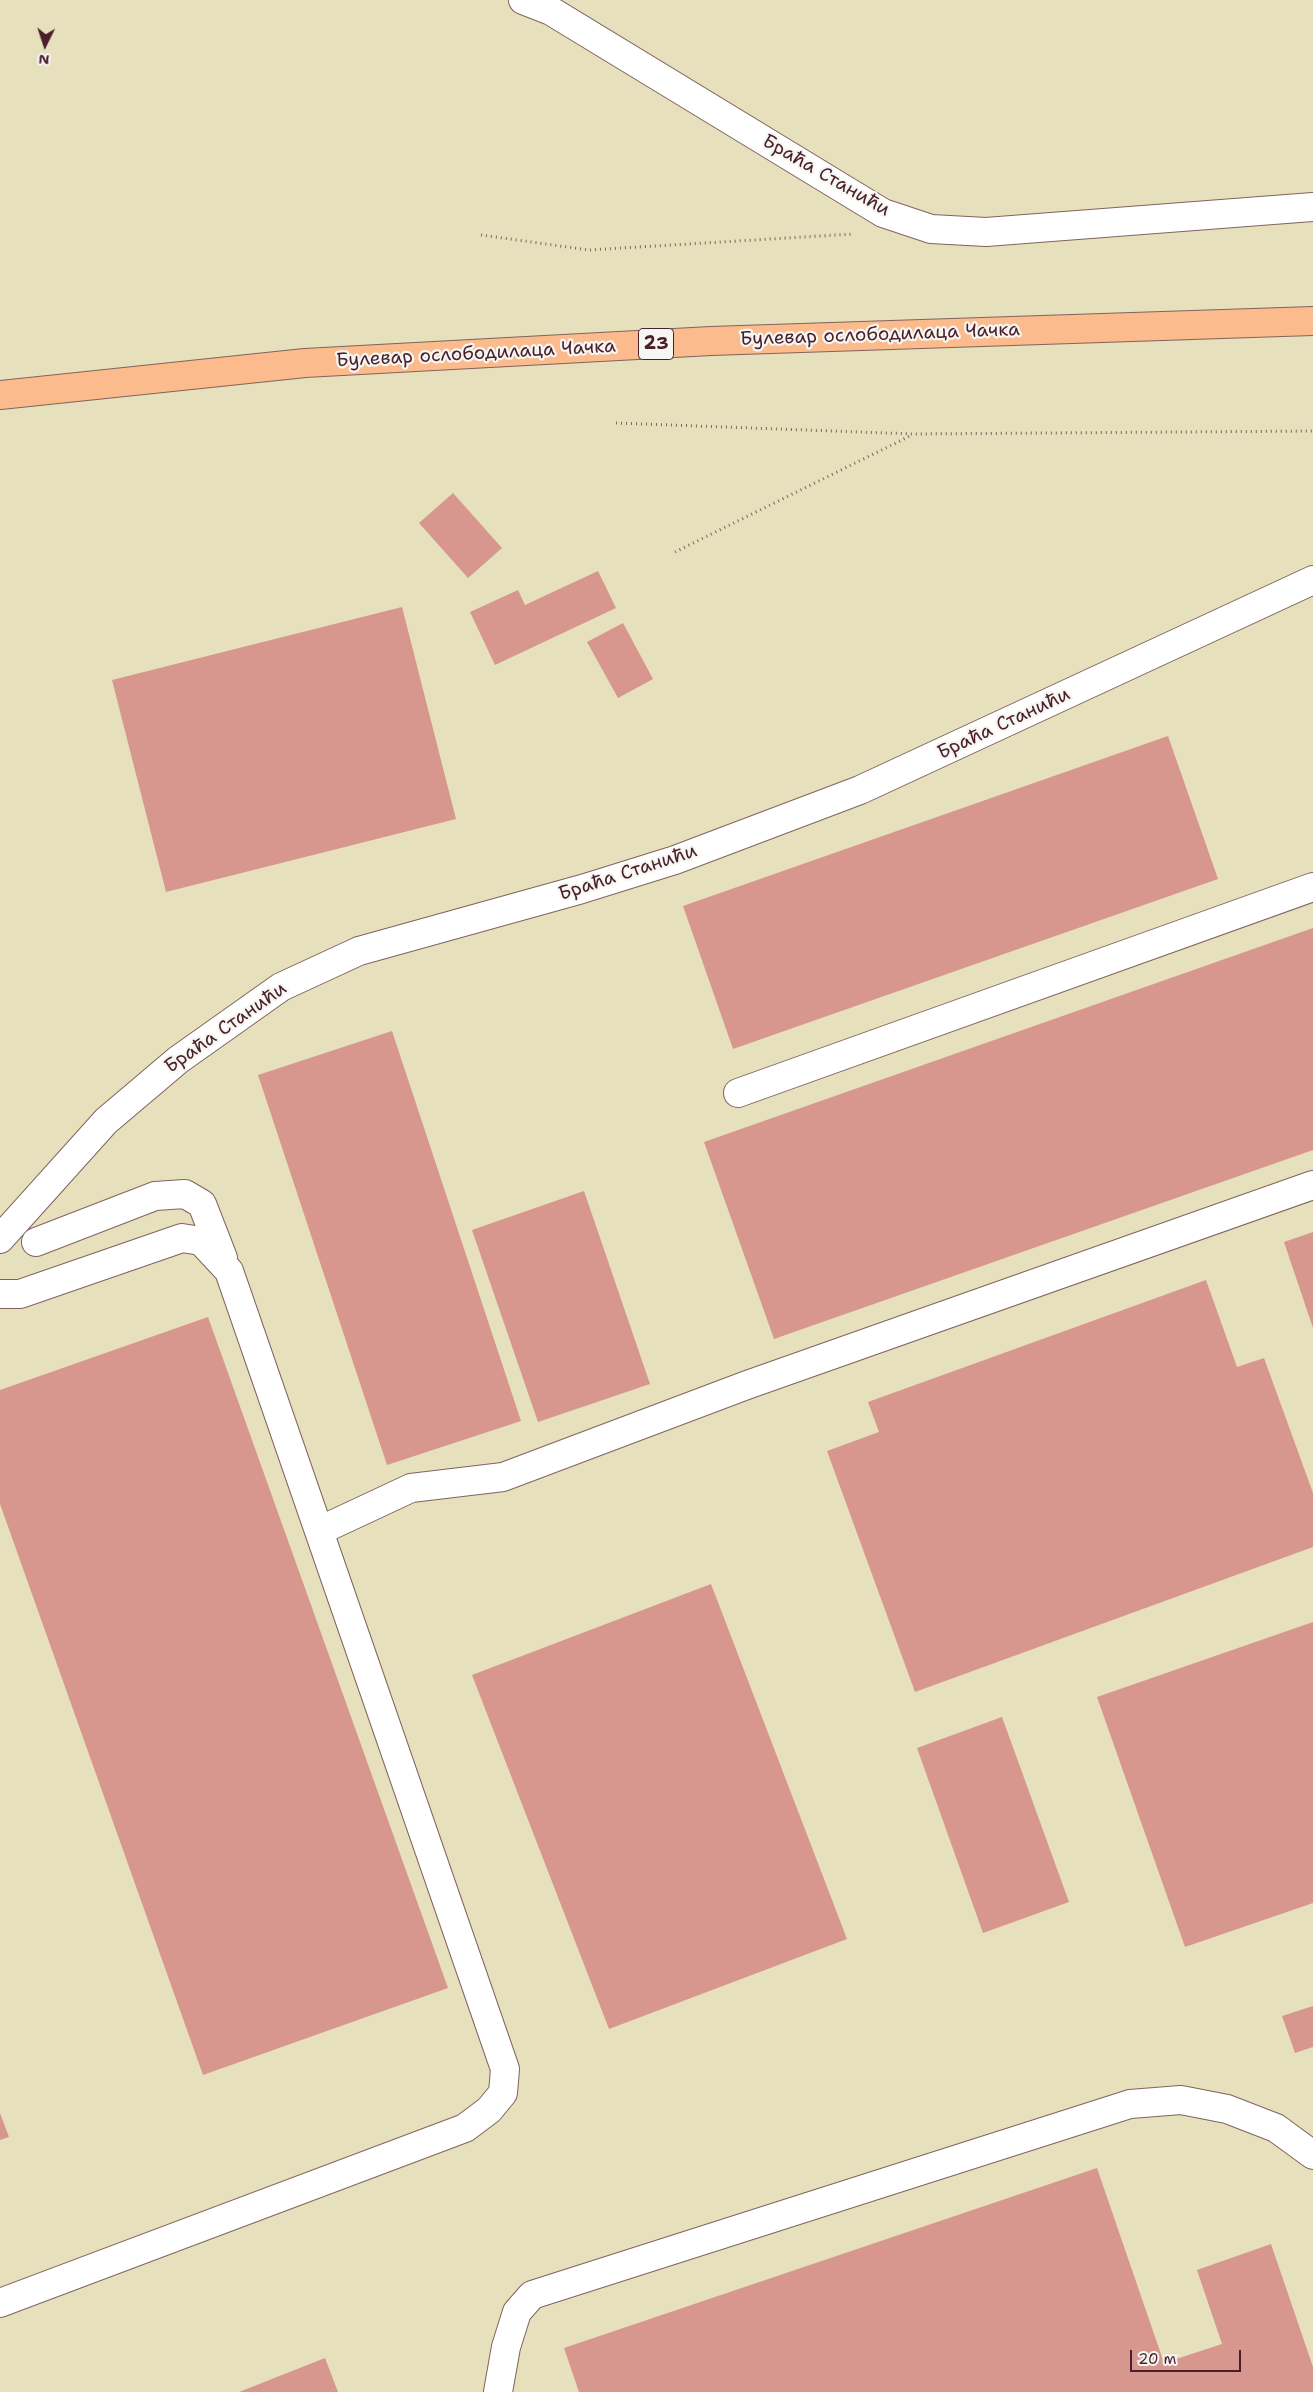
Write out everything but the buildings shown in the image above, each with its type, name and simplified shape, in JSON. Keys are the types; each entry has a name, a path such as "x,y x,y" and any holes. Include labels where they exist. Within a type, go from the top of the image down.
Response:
{"main road":[{"name":"Булевар ослободилаца Чачка","path":"0,396 305,363 720,340 1313,321"}],"street":[{"name":"Браћа Станићи","path":"522,0 551,11 883,212 930,229 986,232 1313,208"},
{"name":"Браћа Станићи","path":"0,1239 106,1122 178,1060 281,987 359,951 582,889 675,860 860,790 1313,580"},
{"path":"738,1093 1313,887"},
{"path":"319,1531 411,1488 503,1477 747,1385 1313,1185"},
{"path":"0,2303 465,2128 490,2110 503,2093 505,2068 229,1272 202,1204 185,1194 155,1196 36,1242"},
{"path":"0,1294 20,1294 182,1238 201,1241 229,1272"},
{"path":"498,2392 506,2346 517,2312 532,2295 1130,2104 1182,2100 1227,2109 1276,2128 1313,2155"}],"path":[{"path":"481,235 590,250 862,233"},
{"path":"616,423 914,434 1313,431"},
{"path":"675,552 914,434"}]}
